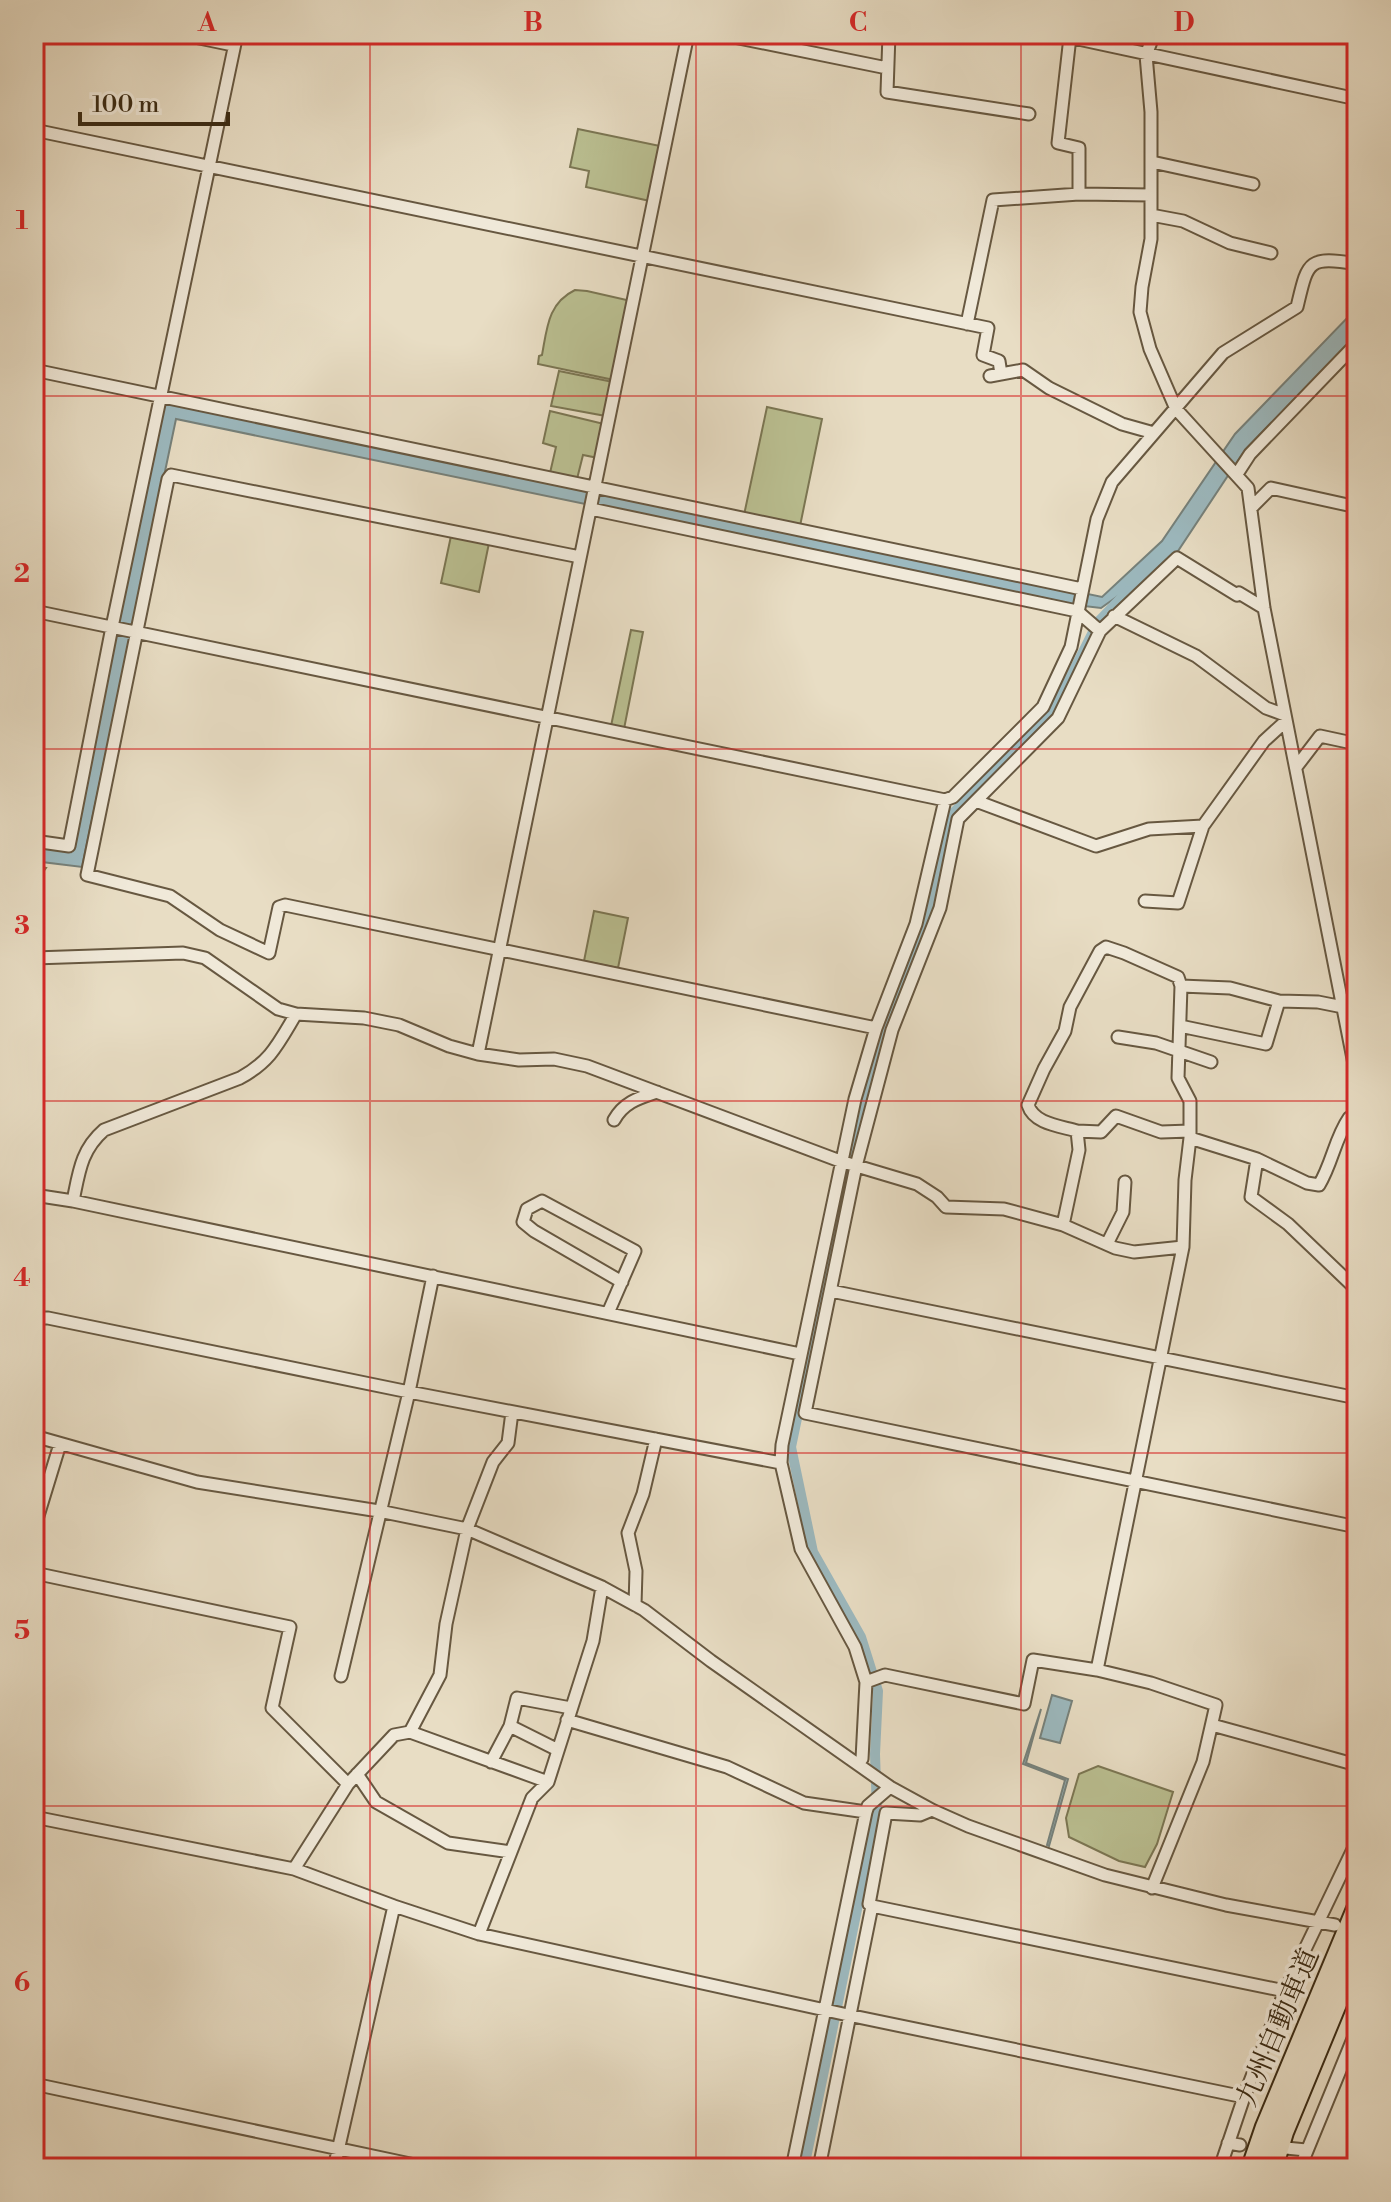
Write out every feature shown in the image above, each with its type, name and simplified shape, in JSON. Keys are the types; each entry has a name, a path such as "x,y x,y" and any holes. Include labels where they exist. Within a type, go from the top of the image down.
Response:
{"highway":[{"name":"九州自動車道","path":"1252,2168 1266,2127 1357,1909"},
{"name":"九州自動車道","path":"1272,2168 1283,2132 1357,1953"}],"street":[{"path":"34,841 69,846 235,40 180,34"},
{"path":"478,1054 688,34"},
{"path":"719,34 887,68"},
{"path":"889,34 887,92 1029,114"},
{"path":"992,34 1033,34"},
{"path":"1055,34 1357,99"},
{"path":"1154,34 1146,55 1152,162 1151,239 1140,312 1150,349 1176,409 1248,488 1264,608 1348,1016 1357,1079"},
{"path":"1070,37 1058,143 1079,148 1079,194"},
{"path":"34,130 988,328 983,355 999,361 995,375 1023,370 1049,388 1122,424 1154,433"},
{"path":"1152,162 1253,184"},
{"path":"967,324 993,200 1079,194 1151,195"},
{"path":"1151,215 1183,221 1230,243 1271,253"},
{"path":"34,611 945,800 953,797 1043,707 1071,647 1097,519 1112,482 1223,353 1297,307 1306,270 1313,264 1333,260 1357,264"},
{"path":"1236,473 1250,454 1357,343"},
{"path":"34,370 1082,589"},
{"path":"580,557 176,474 168,479 87,875 170,896 195,915 269,953 279,907 285,905 876,1028"},
{"path":"1252,507 1271,488 1357,507"},
{"path":"591,509 1077,611 1100,631"},
{"path":"1264,608 1177,558 1100,631 1058,718 958,819 937,917 892,1030 856,1166 805,1413 1357,1527"},
{"path":"1114,616 1196,656 1266,708 1286,718"},
{"path":"1145,901 1178,903 1203,826 1264,741 1286,718"},
{"path":"1297,766 1320,736 1357,744"},
{"path":"862,1759 868,1682 855,1647 801,1549 781,1463 782,1445 840,1161 876,1028 916,924 945,800"},
{"path":"976,801 1096,846 1149,829 1203,826"},
{"path":"1097,1670 1183,1247 1190,1135 1190,1101 1178,1078 1181,986 1178,977 1106,947 1100,951 1070,1007 1065,1031 1028,1105 1038,1119 1077,1131 1101,1132 1116,1116 1161,1132 1190,1135 1257,1159 1307,1183 1319,1185 1342,1128 1349,1118 1357,1119"},
{"path":"34,958 183,953 205,958 278,1009 296,1014 364,1018 387,1023 478,1054 519,1060 565,1061 587,1066 840,1161 917,1184 946,1207 1004,1209 1063,1225 1134,1252 1183,1247"},
{"path":"1181,986 1230,988 1279,1001 1318,1002 1348,1016"},
{"path":"1180,1026 1266,1044 1279,1001"},
{"path":"73,1201 83,1155 91,1141 104,1130 240,1078 257,1068 265,1063 296,1014"},
{"path":"1118,1037 1141,1039 1211,1062"},
{"path":"614,1120 620,1109 636,1099 657,1092"},
{"path":"1063,1225 1079,1150 1077,1131"},
{"path":"1257,1159 1251,1197 1288,1224 1354,1287"},
{"path":"1107,1244 1123,1212 1125,1182"},
{"path":"34,1195 800,1354"},
{"path":"608,1313 622,1282 635,1251 542,1201 527,1209 523,1222 534,1231 622,1282"},
{"path":"341,1676 409,1392 433,1276"},
{"path":"831,1291 1357,1398"},
{"path":"34,1318 48,1318 409,1392 781,1463"},
{"path":"410,1732 440,1675 446,1624 467,1529 493,1462 508,1443 512,1412"},
{"path":"34,1436 197,1482 379,1511 467,1529 602,1587 635,1605 887,1789 932,1810 1105,1875 1226,1905 1335,1925"},
{"path":"635,1605 636,1571 628,1533 643,1494 656,1439"},
{"path":"34,1529 60,1444"},
{"path":"34,1573 290,1627 272,1708 348,1784"},
{"path":"479,1934 532,1798 548,1782 593,1641 602,1587"},
{"path":"868,1682 882,1677 1024,1704 1033,1660 1097,1670 1151,1683 1216,1705 1203,1762 1152,1888"},
{"path":"491,1762 510,1726 517,1698 571,1708"},
{"path":"567,1720 727,1767 804,1803 870,1807"},
{"path":"1212,1725 1357,1765"},
{"path":"510,1726 558,1750"},
{"path":"294,1869 348,1784 394,1735 410,1732 548,1782"},
{"path":"357,1774 376,1802 448,1843 511,1852"},
{"path":"792,2168 870,1807 887,1789"},
{"path":"819,2168 872,1906 869,1904 886,1813 920,1815 932,1810"},
{"path":"34,1817 294,1869 479,1934 1244,2097"},
{"path":"1220,2168 1234,2144 1244,2097 1285,1991 1357,1841"},
{"path":"334,2168 394,1906"},
{"path":"872,1906 1285,1991"},
{"path":"1300,2168 1357,2029"},
{"path":"34,2084 429,2168"},
{"path":"1286,2148 1306,2150"}],"green space":[{"path":"578,129 660,146 650,201 586,187 589,171 570,167"},
{"path":"575,290 631,301 614,380 538,364 554,309"},
{"path":"559,371 613,382 606,416 551,406"},
{"path":"767,407 822,419 800,526 744,515"},
{"path":"550,411 604,424 598,458 583,455 577,479 550,473 556,447 543,443"},
{"path":"451,536 489,543 479,592 441,583"},
{"path":"631,630 643,632 624,729 611,726"},
{"path":"37,866 46,868 43,872 39,955 34,955 34,869"},
{"path":"594,911 628,918 618,968 584,961"},
{"path":"1098,1766 1173,1792 1157,1844 1145,1867 1119,1861 1069,1837 1066,1818 1079,1774"}],"water":[{"path":"1357,313 1357,335 1245,450 1176,554 1125,601 1118,596 1101,608 1067,604 176,419 82,867 34,861 34,846 71,852 165,401 1102,597 1162,541 1235,434 1349,316"},
{"path":"1052,1695 1072,1701 1060,1743 1040,1738"},
{"path":"1041,1709 1026,1763 1068,1779 1049,1846 1065,1780 1023,1764"}],"waterway":[{"path":"804,2168 877,1812 875,1754 878,1691 861,1637 813,1552 791,1447 854,1146 886,1028 929,916 953,813 1051,716 1098,622 1128,591"}]}
